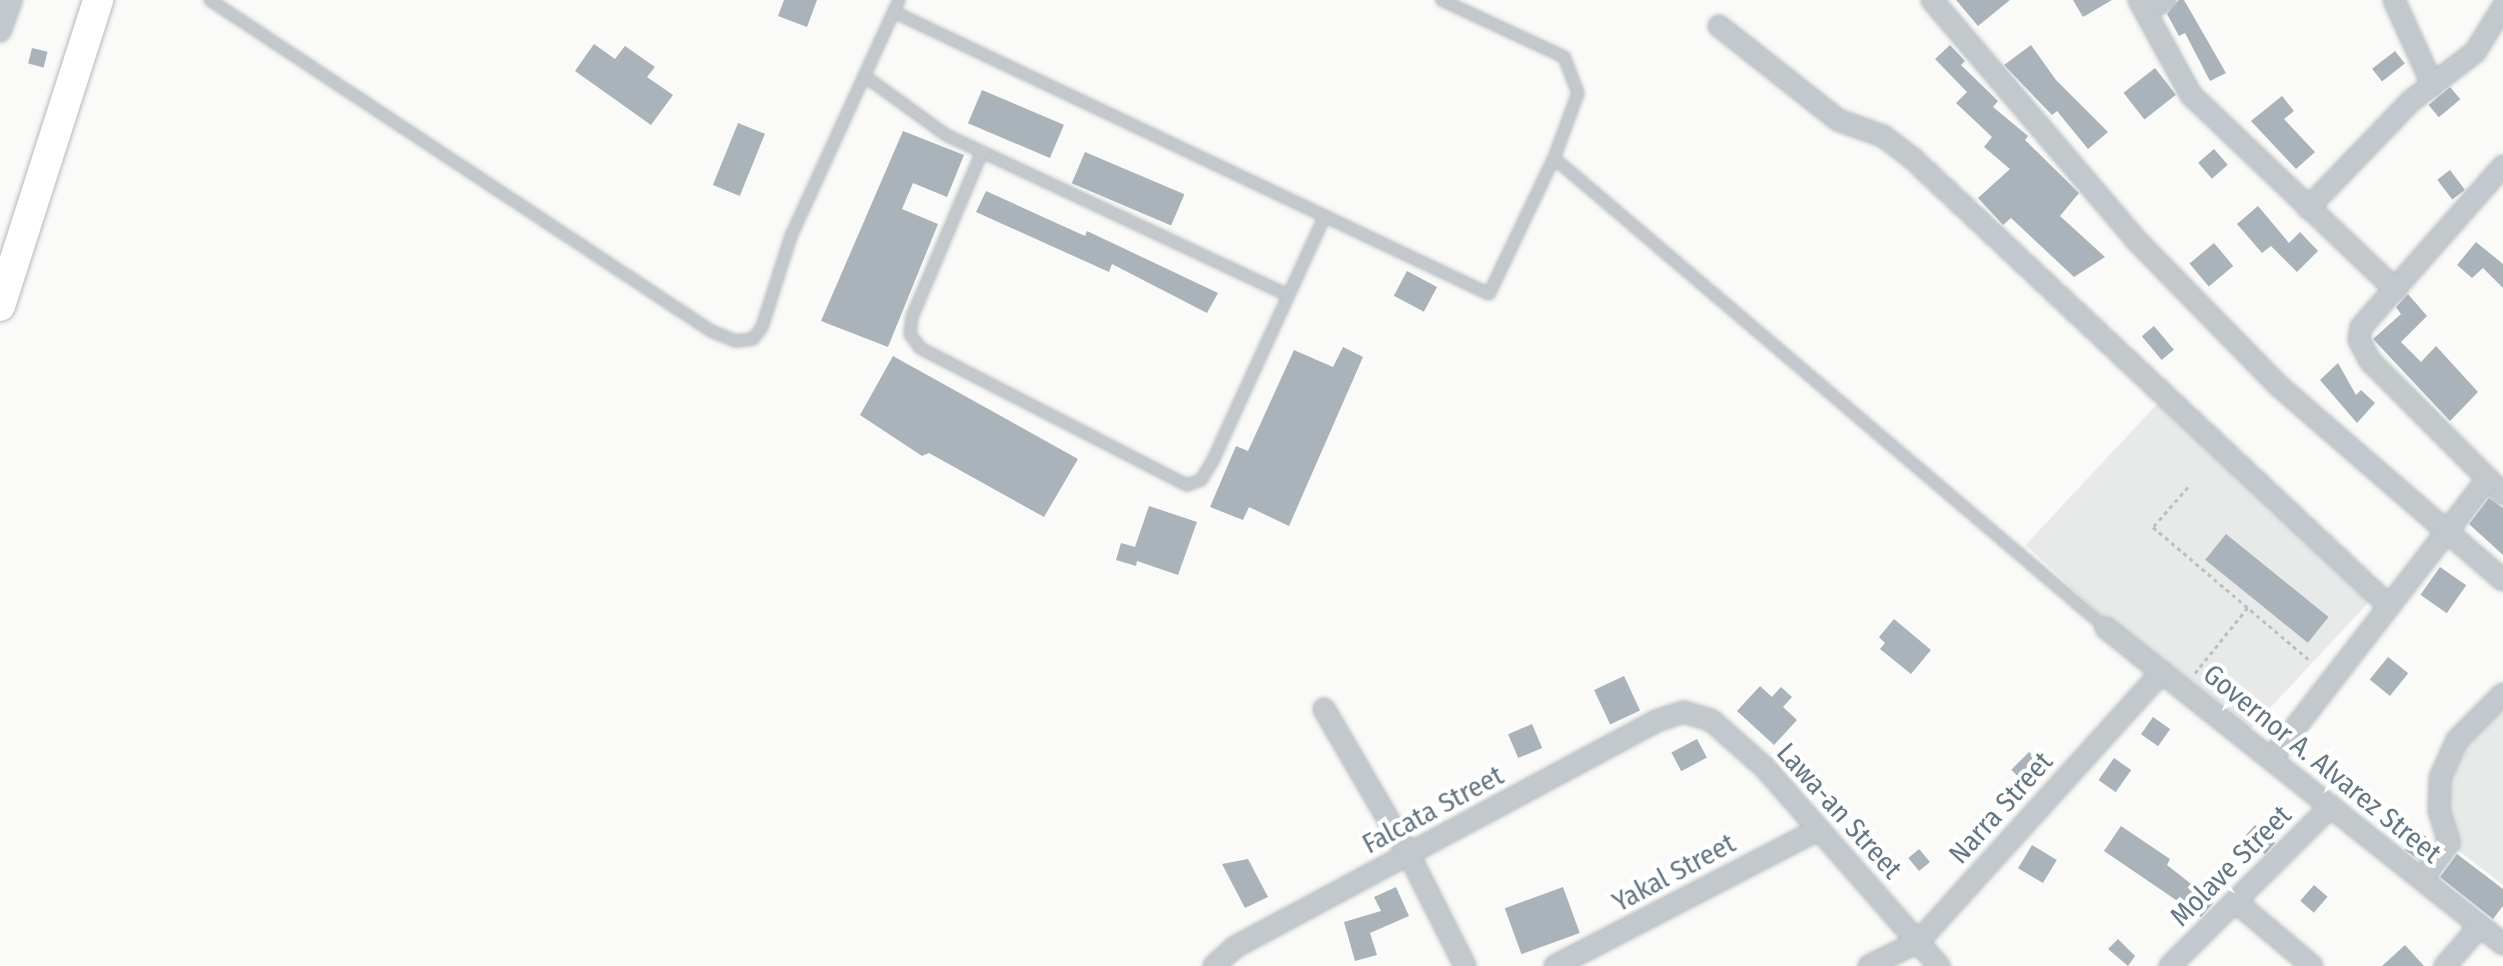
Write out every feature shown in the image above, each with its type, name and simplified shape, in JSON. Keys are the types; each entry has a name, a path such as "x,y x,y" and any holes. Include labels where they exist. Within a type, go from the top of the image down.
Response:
{"main road":[{"path":"0,306 98,0"}],"street":[{"path":"0,31 11,0"},
{"path":"1932,0 2136,240 2279,386 2503,580"},
{"path":"2166,0 2142,5 2191,95 2396,290"},
{"path":"2394,0 2433,86"},
{"path":"2308,208 2411,101 2475,52 2503,7"},
{"path":"1719,26 1838,120 1883,136 1912,158 2389,606"},
{"path":"2503,166 2361,327 2359,340 2370,361 2486,481 2503,494"},
{"path":"2271,759 2486,481"},
{"name":"Governor A. Alvarez Street","path":"2106,628 2503,944"},
{"name":"Narra Street","path":"1869,966 1918,942 2162,672"},
{"path":"2422,879 2449,843 2439,811 2440,778 2457,740 2503,694"},
{"path":"1324,709 1409,855 1465,966"},
{"name":"Lawa-an Street","path":"1684,712 1711,720 1765,768 1939,966"},
{"name":"Falcata Street","path":"1214,966 1235,947 1656,721 1684,712"},
{"name":"Molave Street","path":"2170,966 2331,806"},
{"name":"Yakal Street","path":"1555,966 1819,829"},
{"path":"2236,902 2312,966"},
{"path":"2445,966 2480,926"}],"lane":[{"path":"210,0 633,280 736,341 753,339 762,327 791,236 899,0"},
{"path":"894,12 1489,294 1554,158 1578,93 1564,57 1442,0"},
{"path":"866,77 946,135 1285,294"},
{"path":"982,152 912,317 910,334 920,348 1187,485 1201,480 1214,458 1285,294 1325,216"},
{"path":"1554,158 2106,628"}],"path":[{"path":"2188,487 2153,527 2308,659"},
{"path":"2182,688 2248,607"}],"shaded area":[{"path":"2158,403 2370,601 2238,743 2026,545"},
{"path":"2503,706 2503,885 2449,843 2440,778 2458,745"}],"building":[{"path":"784,0 817,0 807,27 778,16"},
{"path":"1956,0 2010,0 1978,26"},
{"path":"2073,0 2112,0 2083,17"},
{"path":"2179,0 2184,0 2226,73 2210,81 2185,33 2179,36 2167,14"},
{"path":"594,44 615,59 625,46 655,67 647,77 673,95 651,125 575,71"},
{"path":"1950,45 1965,61 1961,65 1998,101 1993,107 2028,136 2025,140 2079,193 2060,216 2105,257 2074,277 2011,218 2003,225 1978,198 2010,169 1984,147 1992,137 1956,103 1967,92 1935,59"},
{"path":"2031,45 2056,80 2108,132 2088,149 2057,111 2052,115 2004,65"},
{"path":"32,48 48,52 44,67 28,64"},
{"path":"2395,51 2405,64 2382,81 2372,69"},
{"path":"2155,68 2176,95 2144,119 2123,93"},
{"path":"2450,87 2460,99 2439,117 2429,105"},
{"path":"982,90 1064,125 1050,158 968,123"},
{"path":"2282,96 2294,111 2284,119 2315,152 2296,169 2251,121"},
{"path":"738,123 765,134 740,196 713,185"},
{"path":"903,131 964,155 947,197 913,183 902,209 938,224 888,347 821,321"},
{"path":"2214,149 2228,165 2212,179 2198,163"},
{"path":"1085,152 1184,194 1171,225 1072,183"},
{"path":"2450,170 2465,190 2452,200 2437,180"},
{"path":"986,191 1085,236 1087,231 1218,293 1207,313 1112,264 1109,272 976,212"},
{"path":"2258,206 2289,243 2300,232 2318,251 2297,272 2271,246 2262,253 2237,224"},
{"path":"2476,242 2503,264 2503,288 2483,268 2472,278 2457,265"},
{"path":"2214,243 2233,266 2209,287 2189,264"},
{"path":"1407,271 1437,287 1424,312 1394,296"},
{"path":"2408,294 2427,316 2401,342 2421,362 2436,346 2478,392 2450,421 2373,339 2401,314 2396,307"},
{"path":"2154,326 2174,350 2162,360 2142,336"},
{"path":"1343,347 1363,357 1289,526 1249,507 1243,520 1210,507 1236,446 1248,451 1294,350 1333,367"},
{"path":"893,356 1078,459 1044,517 929,453 922,456 860,415"},
{"path":"2338,363 2356,395 2361,390 2375,403 2357,423 2320,380"},
{"path":"2489,498 2503,508 2503,555 2469,524"},
{"path":"1149,506 1197,522 1178,575 1137,561 1136,566 1116,560 1121,543 1135,547"},
{"path":"2226,534 2329,617 2308,643 2205,560"},
{"path":"2440,567 2466,585 2447,613 2420,595"},
{"path":"1894,619 1931,650 1911,674 1880,649 1885,643 1879,637"},
{"path":"2388,657 2408,673 2390,696 2370,680"},
{"path":"1624,676 1640,710 1610,724 1594,690"},
{"path":"1760,686 1772,697 1781,687 1792,697 1783,707 1797,720 1774,745 1737,711"},
{"path":"2153,717 2170,729 2158,746 2141,734"},
{"path":"1532,724 1542,748 1518,758 1508,734"},
{"path":"1697,739 1707,758 1681,771 1671,753"},
{"path":"2029,752 2048,771 2030,789 2011,770"},
{"path":"2114,758 2131,770 2116,792 2099,780"},
{"path":"2255,825 2275,843 2265,854 2245,836"},
{"path":"2121,826 2170,859 2167,865 2214,902 2201,917 2104,851"},
{"path":"2418,831 2434,842 2420,861 2405,850"},
{"path":"2032,845 2057,860 2043,883 2018,868"},
{"path":"1919,849 1930,862 1919,871 1908,858"},
{"path":"2457,854 2503,889 2503,906 2493,919 2440,877"},
{"path":"1248,859 1268,897 1245,908 1222,864"},
{"path":"2314,885 2328,897 2314,913 2300,901"},
{"path":"1396,887 1409,916 1370,933 1377,955 1355,961 1344,922 1381,911 1374,897"},
{"path":"1563,887 1580,933 1521,954 1505,908"},
{"path":"2118,939 2135,956 2128,966 2108,949"},
{"path":"2405,945 2424,966 2382,966"}]}
